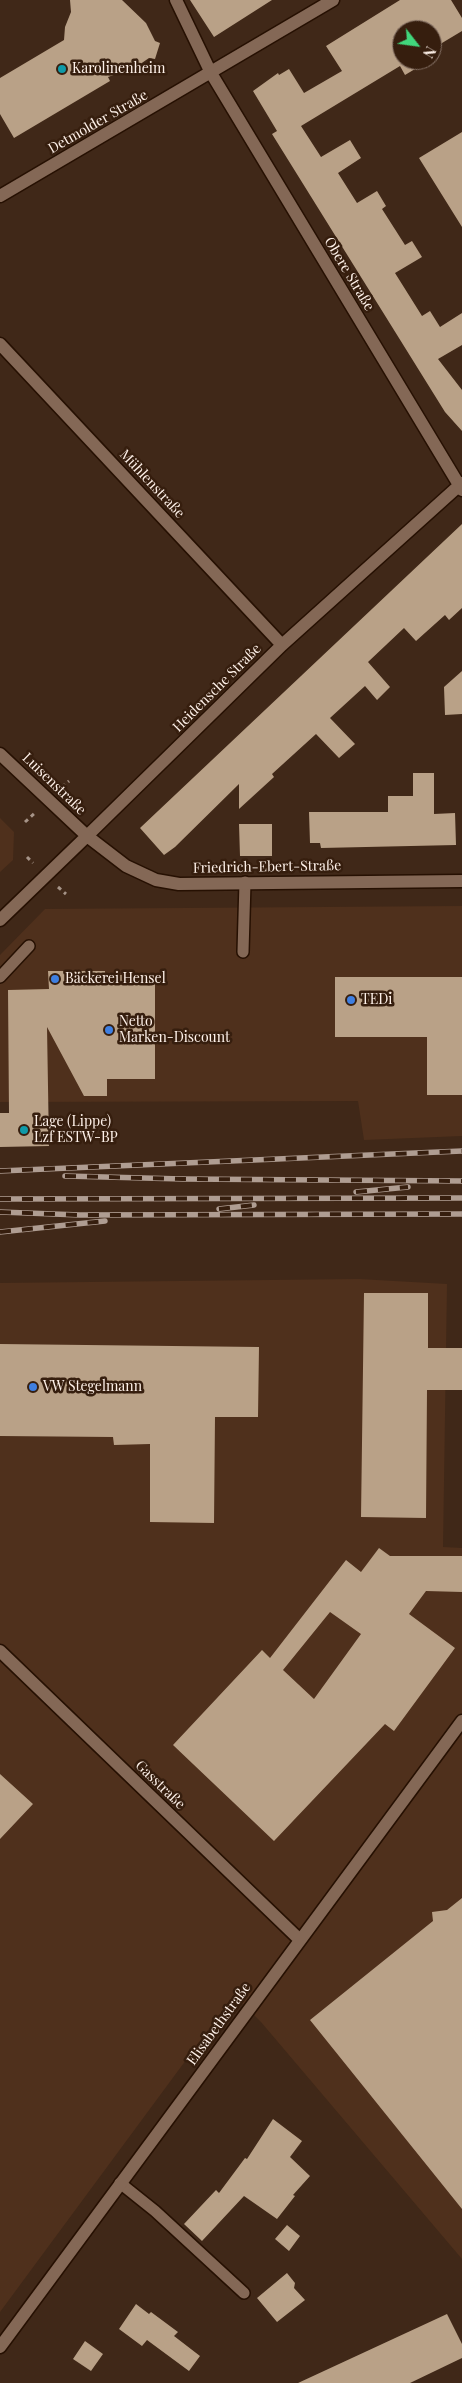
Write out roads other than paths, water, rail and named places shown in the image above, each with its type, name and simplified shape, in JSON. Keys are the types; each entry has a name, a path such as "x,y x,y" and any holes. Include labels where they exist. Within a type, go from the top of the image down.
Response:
{"street":[{"name":"Obere Straße","path":"176,0 211,73 461,486"},
{"name":"Detmolder Straße","path":"0,196 333,0"},
{"name":"Mühlenstraße","path":"0,344 282,645"},
{"name":"Heidensche Straße","path":"0,920 282,645 461,486"},
{"name":"Luisenstraße","path":"0,754 87,836"},
{"name":"Friedrich-Ebert-Straße","path":"87,836 126,866 156,880 179,884 462,881"},
{"name":"Gasstraße","path":"0,1651 300,1940"},
{"name":"Elisabethstraße","path":"0,2347 300,1940 460,1727"}],"lane":[{"path":"243,952 245,882"},
{"path":"0,977 29,946"},
{"path":"120,2183 154,2211 244,2293"}],"railway":[{"path":"0,1171 462,1151"},
{"path":"65,1176 183,1179 462,1181"},
{"path":"356,1192 408,1187"},
{"path":"0,1199 462,1198"},
{"path":"219,1209 254,1205"},
{"path":"0,1212 80,1215 462,1214"},
{"path":"0,1232 105,1221"}],"place":[{"name":"Karolinenheim","path":"62,69"},
{"name":"Bäckerei Hensel","path":"55,979"},
{"name":"TEDi","path":"351,1000"},
{"name":"Netto Marken-Discount","path":"109,1030"},
{"name":"Lage (Lippe) Lzf ESTW-BP","path":"24,1130"},
{"name":"VW Stegelmann","path":"33,1387"}]}
